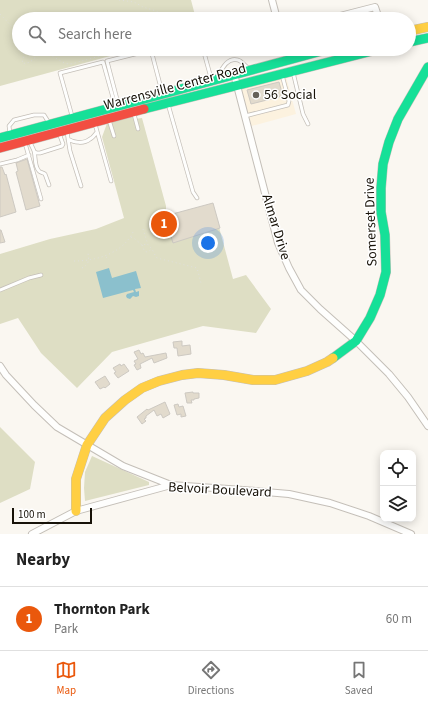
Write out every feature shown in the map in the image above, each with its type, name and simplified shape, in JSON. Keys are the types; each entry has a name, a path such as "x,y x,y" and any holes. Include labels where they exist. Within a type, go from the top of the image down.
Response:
{"main road":[{"path":"416,30 428,27"},
{"path":"416,41 426,40"},
{"name":"Warrensville Center Road","path":"0,138 68,119 112,110 163,93 303,56"},
{"name":"Warrensville Center Road","path":"0,148 64,134 94,122 112,110 133,111 168,103 293,70 333,56"},
{"name":"Somerset Drive","path":"76,511 76,479 87,445 105,418 125,400 142,388 159,381 182,375 198,373 224,375 253,380 275,380 307,371 327,362 356,340 370,318 380,295 386,272 385,235 381,212 381,188 389,142 398,120 428,67"}],"street":[{"path":"272,0 275,12"},
{"path":"357,12 375,7 377,12"},
{"name":"Almar Drive","path":"234,74 278,243 301,290 320,309 356,340 389,374 408,397 428,426"},
{"path":"0,366 15,385 57,427 123,466 171,485"},
{"name":"Belvoir Boulevard","path":"32,534 76,511 171,485 289,494 330,503 369,516 411,534"}],"lane":[{"path":"114,136 107,61 127,56"},
{"path":"153,56 163,93"},
{"path":"206,56 214,79 229,61 238,60 250,70"},
{"path":"27,141 32,149 37,153 62,146 63,144 68,119 60,73 103,62 112,110"},
{"path":"293,70 308,124"},
{"path":"245,116 288,105 289,101 282,73"},
{"path":"168,103 193,192 197,198"},
{"path":"133,111 138,129"},
{"path":"11,135 9,126 14,120 34,115 44,115 50,124"},
{"path":"94,122 111,181"},
{"path":"64,134 71,141 83,142 90,140 97,132"},
{"path":"64,134 81,186"},
{"path":"27,141 28,155 41,199"},
{"path":"35,152 35,160 38,170 45,174 49,185"},
{"path":"0,164 17,160 28,155"},
{"path":"0,290 29,278 41,275"}],"path":[{"path":"119,0 134,2 158,12"},
{"path":"0,14 12,27"},
{"path":"24,56 22,63 26,64 36,56"},
{"path":"51,56 70,64 101,56"},
{"path":"143,229 147,244 158,258 197,268 201,283"},
{"path":"74,261 96,260 106,256 124,244 134,230"},
{"path":"130,237 142,245 146,252 152,249"},
{"path":"142,245 147,244"},
{"path":"82,268 86,266 89,260 88,253"},
{"path":"106,256 109,260"}],"shaded area":[{"path":"285,73 296,114 248,127 237,85"}],"green space":[{"path":"0,0 191,0 194,12 12,12 12,56 110,56 0,86"},
{"path":"133,111 135,119 142,118 166,206 166,215 213,205 233,279 246,275 271,309 256,333 203,326 112,352 77,388 41,353 18,318 0,324 0,254 50,239 96,229 124,218 102,137 109,118"},
{"path":"0,427 35,462 30,489 0,503"},
{"path":"92,456 149,482 149,485 85,501 85,472"}],"water":[{"path":"109,268 112,278 136,271 141,288 135,289 136,292 139,291 139,296 133,296 130,299 127,298 127,294 134,292 133,290 103,298 96,272"}],"building":[{"path":"279,82 283,96 251,104 247,90"},
{"path":"27,159 40,206 26,210 16,172 18,171 16,163"},
{"path":"0,167 2,167 5,175 6,174 16,212 0,217"},
{"path":"213,203 220,228 173,243 165,216"},
{"path":"0,230 5,242 0,243"},
{"path":"182,341 182,346 190,345 191,354 178,356 177,348 174,348 173,342"},
{"path":"139,350 145,357 166,353 167,358 154,363 152,358 140,364 141,368 137,370 134,365 136,364 134,361 138,359 134,352"},
{"path":"120,364 121,366 124,364 129,371 118,378 114,373 116,372 113,368"},
{"path":"105,376 110,384 105,388 100,389 95,382"},
{"path":"185,393 199,393 199,398 191,400 192,403 187,403"},
{"path":"165,402 170,414 163,418 161,414 157,416 154,410 146,416 144,419 146,421 142,424 137,417 147,409 148,410"},
{"path":"178,404 179,407 183,406 186,416 181,417 181,414 177,415 174,405"}],"traffic: fast":[{"path":"416,41 428,38"},
{"path":"0,138 303,56"},
{"path":"144,109 352,56"},
{"path":"333,358 356,341 370,318 380,295 386,272 385,235 381,212 383,164 389,142 398,119 428,67"}],"traffic: slow":[{"path":"416,30 428,27"},
{"path":"76,511 76,479 87,445 105,418 125,400 142,388 159,381 182,375 198,373 224,375 253,380 275,380 307,371 333,358"}],"traffic: jam":[{"path":"0,148 144,109"}],"place":[{"name":"56 Social","path":"256,95"},
{"name":"Thornton Park","path":"164,224"}]}
